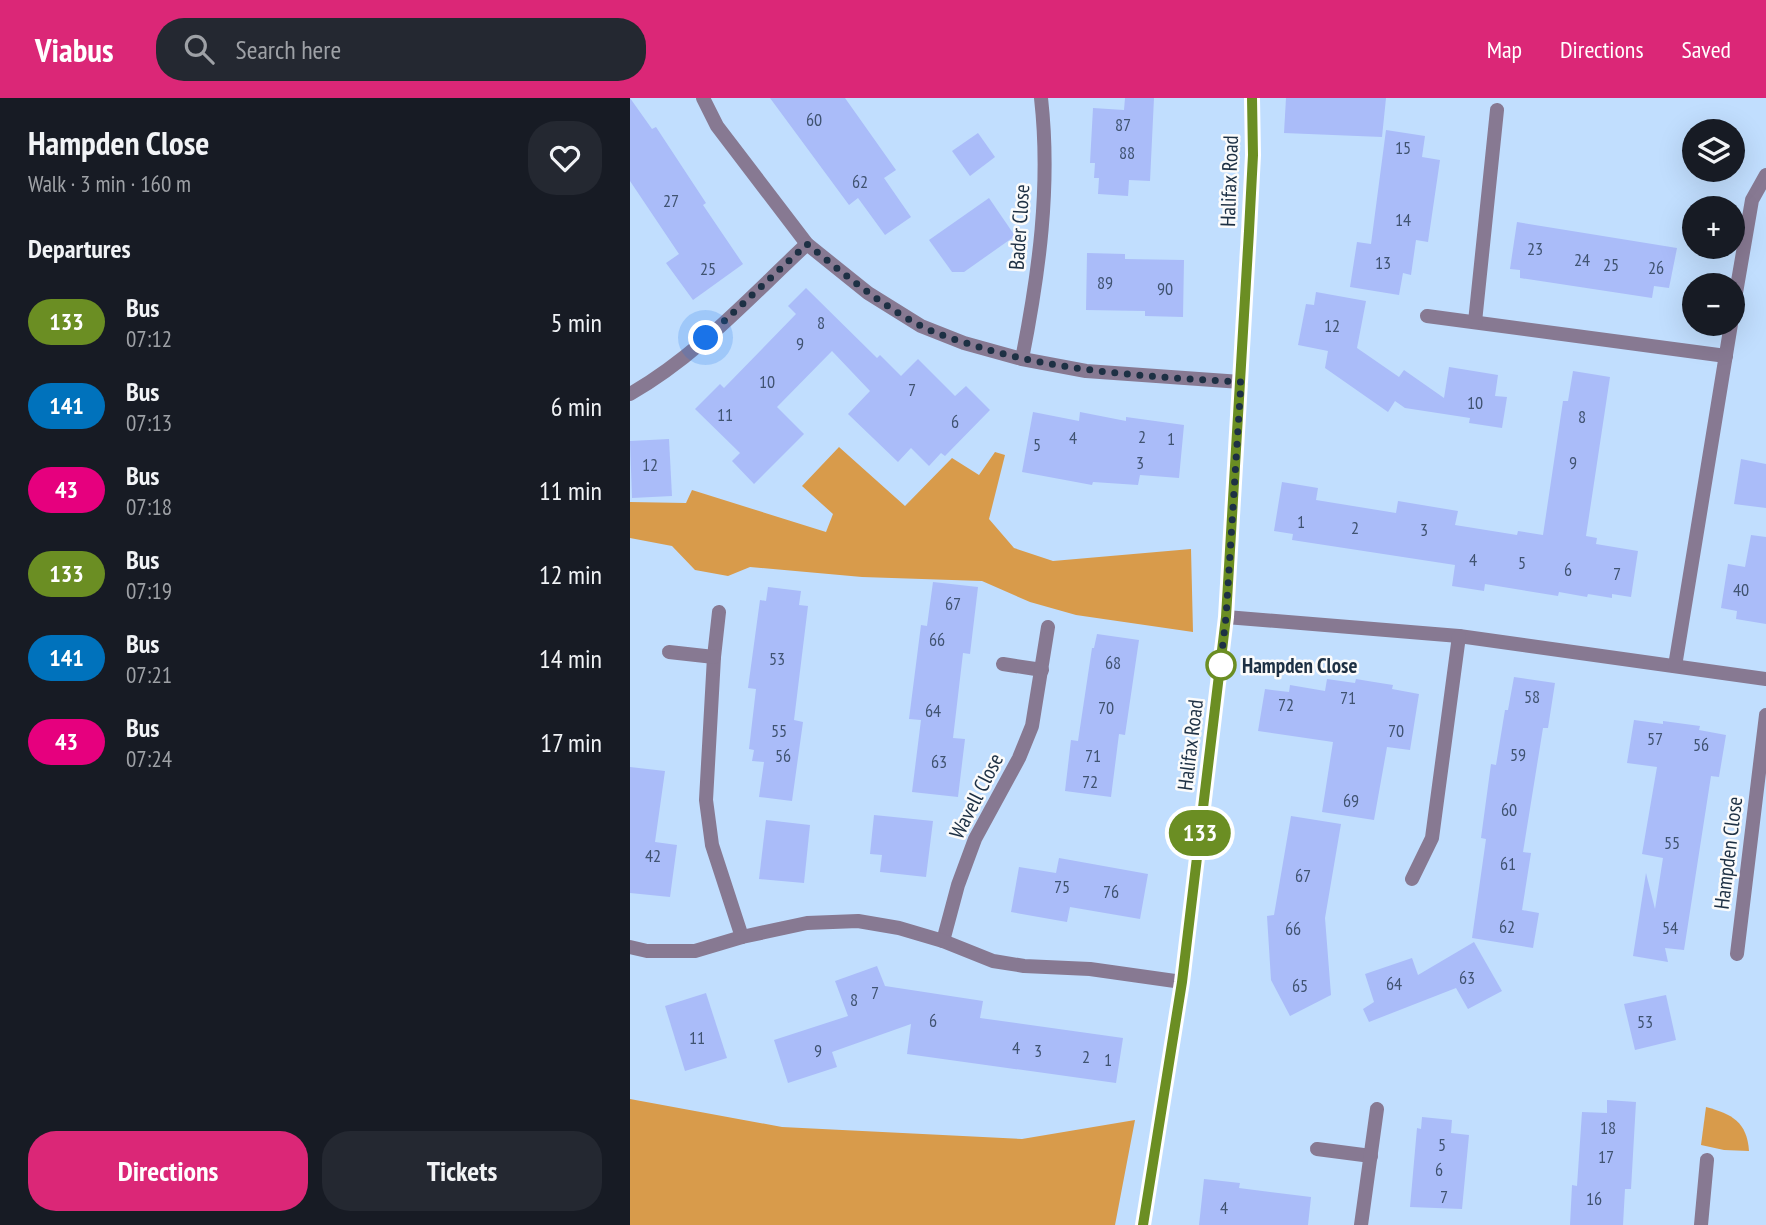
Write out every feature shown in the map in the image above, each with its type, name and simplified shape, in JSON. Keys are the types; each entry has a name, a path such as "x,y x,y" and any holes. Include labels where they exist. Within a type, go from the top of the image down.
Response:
{"street":[{"path":"703,98 717,126 807,244 868,293 920,326 964,343 1022,359 1086,371 1241,382"},
{"name":"Bader Close","path":"1022,359 1036,289 1044,195 1044,127 1041,98"},
{"name":"Halifax Road","path":"1143,1225 1182,982 1226,617 1253,155 1252,98"},
{"path":"1475,322 1497,110"},
{"path":"1739,273 1752,200 1766,175"},
{"path":"630,394 658,378 706,338 807,244"},
{"path":"1427,316 1726,356"},
{"path":"1675,666 1729,336"},
{"path":"719,612 706,800 712,845 742,937"},
{"path":"1226,617 1459,636 1766,679"},
{"name":"Wavell Close","path":"943,941 958,885 975,839 1019,758 1032,726 1048,627"},
{"path":"1412,879 1432,838 1459,636"},
{"path":"669,652 714,657"},
{"path":"1003,664 1042,670"},
{"name":"Hampden Close","path":"1737,954 1766,715"},
{"path":"630,947 647,951 695,951 742,937 807,923 858,921 899,928 943,941 993,961 1024,966 1090,969 1182,982"},
{"path":"1361,1225 1377,1109"},
{"path":"1317,1149 1371,1156"},
{"path":"1701,1225 1707,1160"}],"shaded area":[{"path":"839,447 905,506 952,458 979,475 995,452 1005,455 989,519 1014,548 1053,561 1191,549 1193,632 1076,615 1030,602 982,581 862,577 750,567 728,576 695,570 672,546 630,538 630,502 686,503 692,490 826,532 833,514 802,486"},
{"path":"630,1099 782,1127 1022,1139 1135,1120 1115,1225 630,1225"},
{"path":"1706,1107 1731,1116 1741,1126 1749,1151 1724,1150 1701,1145"}],"building":[{"path":"630,98 652,129 656,127 706,203 703,205 743,264 693,300 666,263 679,254 630,181"},
{"path":"770,98 845,98 896,170 884,178 911,217 885,235 858,198 849,205"},
{"path":"1125,98 1154,98 1150,181 1129,180 1128,196 1098,194 1099,178 1094,178 1095,163 1090,163 1093,108 1124,110"},
{"path":"1286,98 1386,98 1382,137 1284,133"},
{"path":"1386,130 1425,136 1422,157 1440,160 1428,242 1416,240 1411,275 1403,273 1399,295 1350,287 1357,242 1371,244"},
{"path":"978,133 995,157 970,176 952,151"},
{"path":"989,198 1015,236 964,272 952,272 929,240"},
{"path":"1517,222 1677,248 1669,288 1654,286 1652,298 1520,278 1520,270 1510,269"},
{"path":"1087,253 1125,254 1125,259 1184,260 1183,317 1145,316 1145,311 1086,310"},
{"path":"806,288 877,358 880,355 901,376 918,359 955,396 966,386 990,410 945,456 941,453 929,466 911,448 898,462 848,414 870,391 832,351 777,407 804,434 754,484 732,461 740,453 695,409 720,384 724,388 796,314 788,306"},
{"path":"1316,292 1366,301 1357,348 1399,377 1404,370 1444,398 1449,367 1498,375 1495,396 1507,397 1502,428 1469,423 1470,418 1405,408 1395,401 1388,412 1325,368 1328,351 1298,345 1306,304 1314,305"},
{"path":"1573,371 1610,377 1586,536 1597,538 1596,544 1638,551 1631,597 1612,594 1612,598 1588,594 1587,597 1559,592 1558,596 1485,584 1484,591 1452,586 1455,565 1292,540 1293,534 1274,531 1282,482 1318,488 1316,500 1396,513 1398,501 1458,511 1455,525 1517,535 1518,531 1543,535 1563,401 1568,401"},
{"path":"1033,412 1079,421 1080,412 1126,421 1126,417 1184,425 1179,478 1140,475 1138,485 1093,482 1092,485 1022,472"},
{"path":"669,439 672,496 632,498 630,441"},
{"path":"1741,459 1766,464 1766,508 1734,504"},
{"path":"1751,535 1766,537 1766,624 1736,619 1737,611 1721,608 1728,564 1745,567"},
{"path":"933,582 978,587 970,654 963,653 953,738 965,739 958,797 912,792 921,720 909,719 921,625 927,626"},
{"path":"768,587 801,591 799,605 808,606 794,720 803,722 792,801 759,797 764,762 752,761 754,750 749,749 756,689 748,688 760,600 766,601"},
{"path":"1097,634 1139,640 1125,735 1119,734 1111,797 1065,791 1071,740 1078,741 1092,648"},
{"path":"1514,677 1555,683 1548,728 1543,728 1523,852 1531,853 1522,910 1539,913 1533,948 1472,938 1486,839 1481,838 1491,764 1496,765 1505,710 1508,710"},
{"path":"1327,679 1355,683 1356,679 1393,685 1392,689 1419,694 1410,750 1387,747 1374,820 1322,812 1333,742 1258,731 1265,689 1289,692 1290,685 1325,691"},
{"path":"1634,720 1700,726 1699,730 1726,735 1719,777 1711,776 1684,950 1665,948 1668,962 1633,956 1646,873 1655,909 1663,858 1642,854 1657,767 1627,763"},
{"path":"630,767 665,771 655,842 677,845 670,897 630,893"},
{"path":"874,815 933,821 926,877 880,872 882,855 870,854"},
{"path":"1291,816 1341,824 1325,918 1331,995 1290,1016 1271,980 1267,916 1274,915"},
{"path":"766,820 810,825 804,883 759,879"},
{"path":"1059,858 1148,874 1140,919 1070,907 1067,922 1011,912 1019,867 1056,873"},
{"path":"1474,942 1502,991 1468,1009 1456,988 1369,1022 1363,1009 1374,1002 1365,974 1412,958 1418,975"},
{"path":"877,966 885,986 983,1001 980,1018 1123,1038 1116,1083 907,1054 911,1024 832,1052 837,1067 788,1083 774,1040 848,1016 835,981"},
{"path":"706,993 727,1058 685,1071 665,1006"},
{"path":"1666,995 1676,1040 1635,1050 1624,1004"},
{"path":"1607,1100 1636,1102 1631,1189 1625,1189 1623,1225 1570,1225 1572,1185 1577,1186 1582,1112 1607,1113"},
{"path":"1422,1117 1452,1120 1451,1133 1469,1135 1462,1209 1410,1207 1417,1128 1421,1129"},
{"path":"1204,1179 1240,1183 1239,1188 1311,1197 1308,1225 1199,1225"}],"bus line":[{"name":"133","path":"1143,1225 1182,982 1226,617 1253,155 1252,98"}],"place":[{"name":"Hampden Close","path":"1221,665"}],"route":[{"path":"706,338 807,244 868,293 920,326 964,343 1022,359 1086,371 1241,382 1226,617 1220,669 1221,665"}]}
